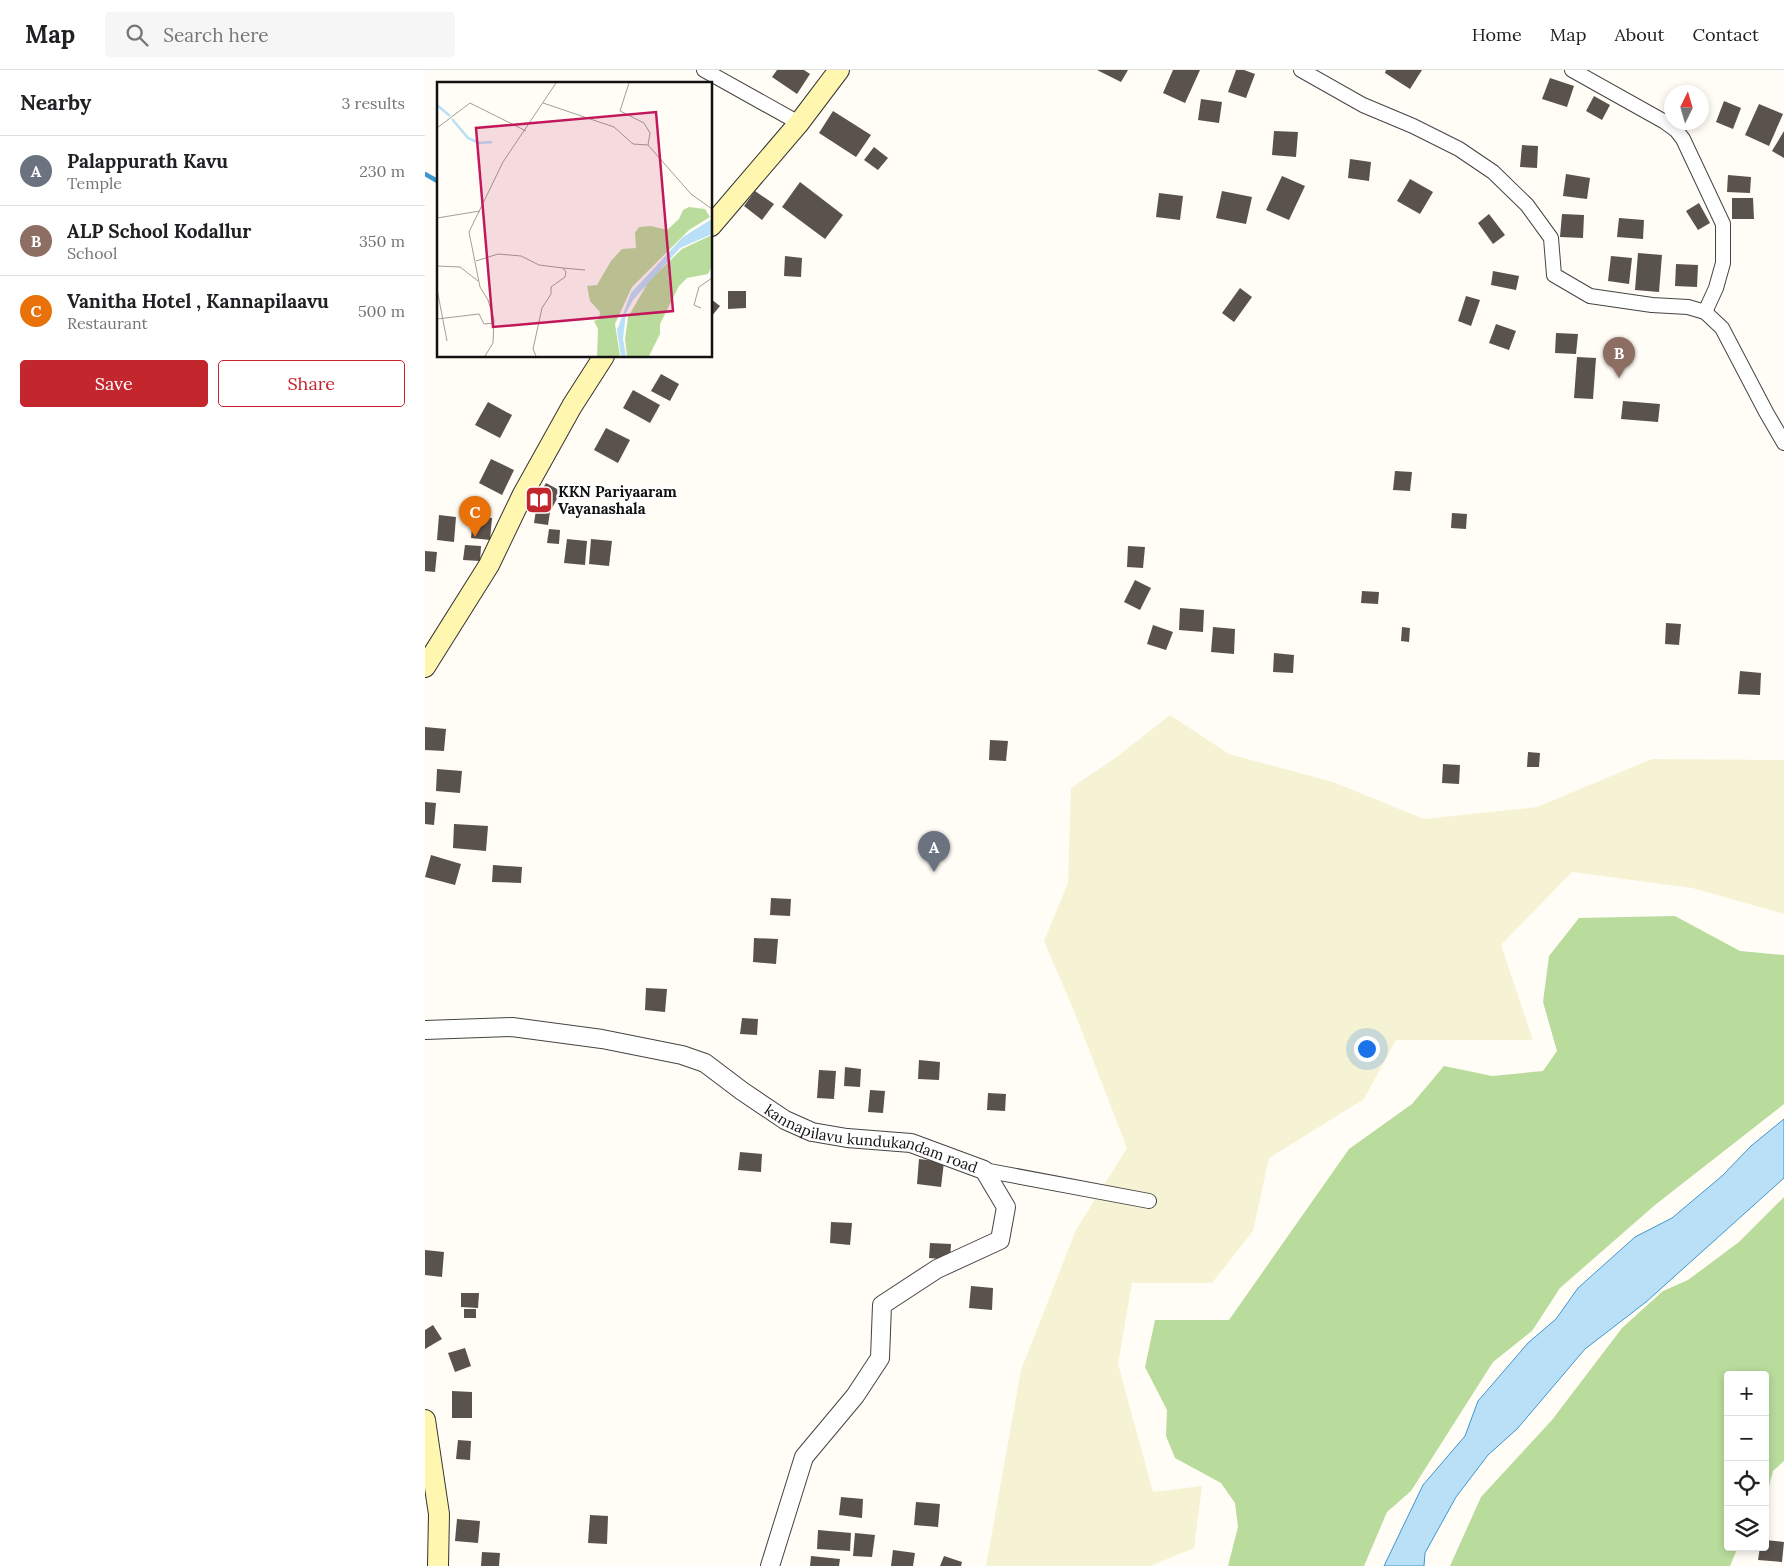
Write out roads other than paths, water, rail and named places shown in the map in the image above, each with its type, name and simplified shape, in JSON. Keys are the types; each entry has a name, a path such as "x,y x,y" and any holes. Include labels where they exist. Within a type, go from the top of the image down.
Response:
{"main road":[{"path":"713,224 799,123 839,70"},
{"path":"425,667 489,565 527,486 572,406 603,358"},
{"path":"425,1420 439,1514 432,1537 438,1566"}],"street":[{"path":"704,70 799,123"},
{"path":"1301,70 1363,104 1459,149 1493,172 1527,205 1551,238 1554,275 1590,296 1688,308 1705,312 1723,328 1784,443"},
{"path":"1572,70 1665,122 1676,130 1692,155 1723,224 1723,263 1716,288 1705,312"},
{"name":"kannapilavu kundukandam road","path":"425,1030 512,1027 603,1038 681,1055 705,1063 742,1092 785,1120 812,1132 847,1138 911,1143 984,1170 1006,1207 1000,1240 937,1269 882,1305 879,1358 855,1396 804,1456 771,1566"},
{"path":"984,1170 1149,1201"}],"water":[{"path":"1784,1119 1784,1178 1646,1302 1585,1349 1517,1429 1488,1455 1456,1497 1425,1553 1424,1566 1384,1566 1423,1485 1465,1436 1478,1401 1528,1343 1556,1319 1578,1288 1635,1237 1672,1218 1722,1176 1751,1146"}],"waterway":[{"path":"425,174 437,181"}],"place":[{"name":"ALP School Kodallur","path":"1619,378"},
{"name":"KKN Pariyaaram Vayanashala","path":"539,500"},
{"name":"Vanitha Hotel , Kannapilaavu","path":"475,537"},
{"name":"Palappurath Kavu","path":"934,872"}]}
